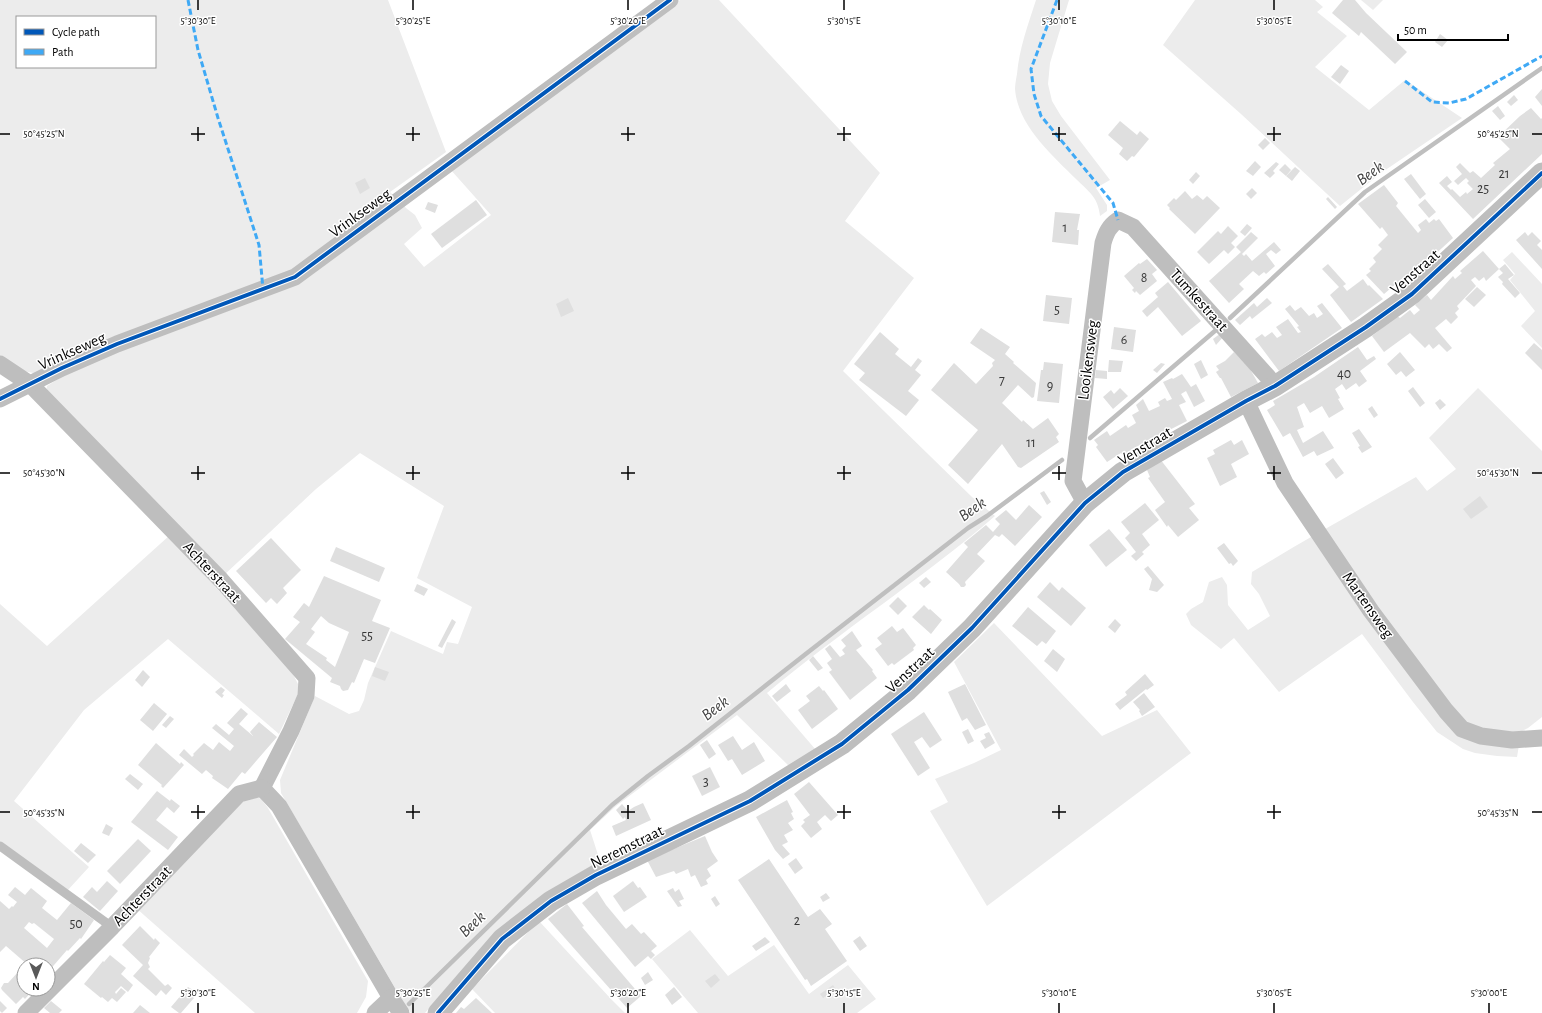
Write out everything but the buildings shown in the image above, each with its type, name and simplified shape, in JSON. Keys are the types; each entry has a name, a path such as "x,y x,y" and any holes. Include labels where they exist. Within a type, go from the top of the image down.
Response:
{"street":[{"name":"Vrinkseweg","path":"0,399 62,368 117,344 295,277 670,0"},
{"name":"Venstraat","path":"750,801 842,744 908,690 972,628 1084,503 1123,472 1246,400 1275,386 1366,327 1412,294 1542,173"},
{"name":"Tumkestraat","path":"1118,220 1133,227 1275,386"},
{"name":"Looikensweg","path":"1084,503 1073,481 1103,243 1108,230 1112,224 1118,220"},
{"name":"Achterstraat","path":"0,364 30,384 221,580 307,678 306,696 291,731 262,788 239,794 112,927 26,1013"},
{"name":"Martensweg","path":"1246,400 1285,483 1371,611 1462,729 1481,736 1512,740 1542,738"},
{"path":"262,788 279,806 391,998 402,1013"},
{"name":"Neremstraat","path":"438,1013 502,939 551,901 596,875 750,801"},
{"path":"375,1013 391,998"}],"lane":[{"path":"0,846 112,927"}],"shaded area":[{"path":"0,0 388,0 446,152 390,192 415,215 422,228 404,244 424,267 491,215 450,169 680,0 719,0 880,173 845,221 914,278 843,371 972,497 995,516 939,562 795,670 767,693 816,750 790,767 737,715 616,806 590,830 600,861 544,894 454,979 425,1013 411,1013 281,793 280,780 315,696 349,714 359,711 364,700 368,683 391,631 443,654 447,642 458,644 472,607 417,578 444,506 360,453 316,489 223,576 46,392 47,386 60,378 23,371 0,357"},
{"path":"1036,0 1069,0 1050,63 1048,84 1052,101 1061,116 1110,180 1096,188 1107,205 1107,211 1100,216 1095,199 1038,139 1022,115 1017,103 1015,87 1020,55"},
{"path":"1195,0 1315,0 1323,7 1317,12 1347,36 1315,67 1369,110 1405,80 1462,118 1381,173 1340,206 1241,114 1163,45"},
{"path":"1361,0 1383,0 1373,10"},
{"path":"1512,252 1542,284 1542,348 1521,326 1535,311 1510,280 1515,274 1503,260"},
{"path":"1478,388 1542,451 1542,717 1528,728 1518,733 1519,745 1517,757 1475,753 1463,749 1437,732 1362,634 1279,692 1234,638 1221,649 1191,625 1186,614 1191,609 1203,602 1209,582 1222,577 1227,585 1228,605 1248,630 1270,616 1259,594 1251,584 1252,572 1416,477 1427,491 1456,469 1429,438"},
{"path":"170,535 291,670 298,684 298,694 279,734 168,639 84,710 14,801 89,867 67,891 0,842 0,604 47,646"},
{"path":"994,623 1102,736 1157,710 1191,753 987,906 930,811 948,802 935,779 1001,750 954,662"},
{"path":"257,797 261,799 268,808 368,981 366,997 357,1013 255,1013 136,908 244,801"},
{"path":"539,921 625,1013 495,1013 472,989"},
{"path":"690,930 728,976 774,945 809,994 848,965 876,999 857,1013 698,1013 652,959"}],"waterway":[{"name":"Beek","path":"1230,318 1365,192 1542,68"},
{"name":"Beek","path":"1090,438 1216,330"},
{"name":"Beek","path":"409,1004 612,805 968,528 987,516 1062,460"}],"marked path":[{"path":"188,0 198,50 218,118 259,245 263,289"},
{"path":"1057,0 1031,69 1034,94 1041,116 1113,203 1118,220"},
{"path":"1405,81 1432,102 1449,103 1466,99 1542,56"}],"cycle path":[{"path":"0,399 62,368 117,344 295,277 670,0"},
{"path":"438,1013 502,939 551,901 596,875 750,801 842,744 908,690 972,628 1085,503 1123,472 1246,401 1275,386 1366,327 1412,294 1542,173"}]}
